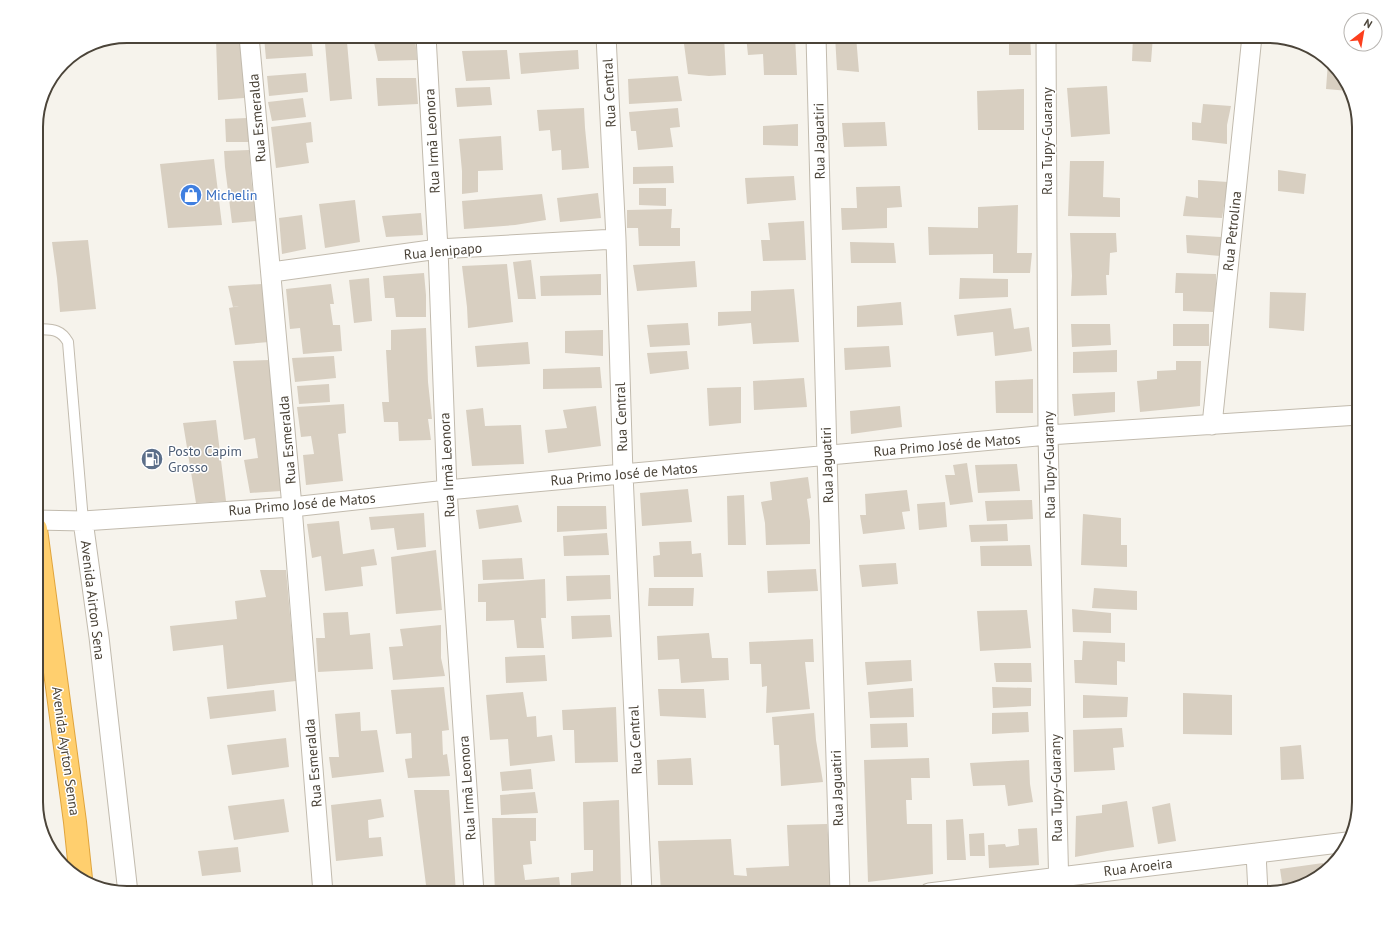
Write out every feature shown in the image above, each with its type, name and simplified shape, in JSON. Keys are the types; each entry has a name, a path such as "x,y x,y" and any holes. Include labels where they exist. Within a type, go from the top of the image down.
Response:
{"highway":[{"name":"Avenida Ayrton Senna","path":"43,582 80,872"}],"street":[{"name":"Rua Esmeralda","path":"250,43 272,272 322,886"},
{"name":"Rua Irmã Leonora","path":"426,43 438,249 447,490 474,886"},
{"name":"Rua Central","path":"606,43 616,239 623,474 642,886"},
{"name":"Rua Jaguatiri","path":"816,43 840,886"},
{"name":"Rua Tupy-Guarany","path":"1046,43 1048,435 1059,885"},
{"name":"Rua Petrolina","path":"1212,425 1251,43"},
{"name":"Rua Jenipapo","path":"272,272 438,249 616,239"},
{"name":"Rua Primo José de Matos","path":"43,520 83,520 292,507 447,490 1048,435 1352,415"},
{"name":"Avenida Airton Sena","path":"83,520 99,637 127,886"},
{"name":"Rua Aroeira","path":"1043,886 1059,885 1256,853 1341,843"},
{"path":"1256,853 1258,886"}],"lane":[{"name":"Avenida Airton Sena","path":"43,330 59,332 64,335 68,342 83,520"}],"building":[{"path":"216,43 242,43 244,98 218,100"},
{"path":"265,43 312,43 313,56 266,59"},
{"path":"325,43 347,43 352,99 330,101"},
{"path":"374,43 416,43 417,60 378,61"},
{"path":"724,43 726,75 709,76 688,74 684,44"},
{"path":"747,43 795,43 797,75 764,75 763,54 748,55"},
{"path":"835,43 857,43 859,72 837,70"},
{"path":"1009,43 1030,43 1031,55 1009,55"},
{"path":"1133,43 1152,43 1151,62 1132,61"},
{"path":"507,50 510,79 466,81 462,51"},
{"path":"578,50 579,69 521,74 519,53"},
{"path":"1328,69 1335,76 1344,91 1326,89"},
{"path":"306,73 308,92 269,96 267,76"},
{"path":"678,76 682,101 629,104 628,79"},
{"path":"376,78 416,78 418,104 378,106"},
{"path":"1107,86 1110,134 1071,137 1067,88"},
{"path":"490,87 492,105 457,107 455,88"},
{"path":"1024,89 1024,130 978,130 977,91"},
{"path":"303,98 306,117 272,121 268,102"},
{"path":"1203,104 1231,106 1227,125 1227,144 1192,140 1192,122 1201,123"},
{"path":"584,108 589,168 562,170 561,150 552,151 550,130 539,131 537,110"},
{"path":"678,108 680,127 670,128 673,147 638,150 636,131 631,131 629,112"},
{"path":"247,118 249,142 226,142 225,119"},
{"path":"311,122 313,142 306,143 309,163 276,168 271,127"},
{"path":"885,122 887,146 844,147 842,123"},
{"path":"798,124 798,146 763,145 763,126"},
{"path":"501,136 503,170 478,171 478,192 462,194 462,171 459,139"},
{"path":"249,150 257,221 232,223 224,151"},
{"name":"Michelin","path":"214,159 222,225 168,228 160,164"},
{"path":"1070,161 1104,161 1103,197 1120,198 1120,217 1068,216"},
{"path":"673,166 674,183 633,184 633,167"},
{"path":"1278,170 1306,174 1304,194 1278,191"},
{"path":"794,176 796,200 747,204 745,178"},
{"path":"1198,180 1228,182 1222,218 1183,216 1186,196 1198,198"},
{"path":"900,186 902,207 887,208 887,228 842,230 841,208 857,208 856,187"},
{"path":"639,188 666,188 666,206 639,205"},
{"path":"598,193 601,218 560,222 557,198"},
{"path":"542,194 546,220 515,225 464,229 462,201"},
{"path":"355,200 360,242 325,248 319,204"},
{"path":"1018,205 1017,253 1032,253 1030,273 993,273 993,254 929,255 928,227 978,228 978,207"},
{"path":"672,209 671,228 680,228 680,246 639,246 638,228 627,228 627,210"},
{"path":"421,213 423,235 386,237 382,216"},
{"path":"302,215 306,249 282,254 279,218"},
{"path":"804,221 806,260 763,261 761,240 770,240 768,223"},
{"path":"1070,233 1116,233 1117,252 1110,253 1109,275 1106,275 1107,295 1071,296 1072,276"},
{"path":"1186,235 1221,237 1220,256 1187,253"},
{"path":"88,240 96,309 60,312 52,242"},
{"path":"850,242 894,243 896,263 851,263"},
{"path":"531,260 536,299 518,299 513,262"},
{"path":"695,261 697,287 637,291 633,265"},
{"path":"507,264 513,322 468,328 462,266"},
{"path":"424,273 426,317 396,317 394,298 385,298 383,276"},
{"path":"1176,273 1216,274 1216,295 1213,312 1183,311 1183,293 1175,293"},
{"path":"601,274 601,295 541,296 540,276"},
{"path":"369,278 372,321 354,323 349,280"},
{"path":"960,278 1008,279 1008,297 959,299"},
{"path":"262,284 269,342 235,345 229,308 239,306 233,307 228,286"},
{"path":"331,284 334,304 330,304 333,325 340,325 342,351 303,354 300,328 290,329 286,289"},
{"path":"794,289 799,342 753,344 751,323 718,326 718,312 751,311 751,291"},
{"path":"1270,292 1306,293 1304,331 1269,328"},
{"path":"901,302 903,325 857,327 857,306"},
{"path":"1011,308 1014,329 1029,327 1032,351 995,356 993,332 957,336 954,315"},
{"path":"688,323 690,345 650,347 647,325"},
{"path":"1071,324 1110,324 1111,345 1072,347"},
{"path":"1173,324 1209,324 1209,346 1173,346"},
{"path":"426,328 428,382 432,419 428,419 431,440 399,441 398,422 384,422 382,402 389,402 386,350 391,350 391,330"},
{"path":"603,330 603,356 565,353 565,331"},
{"path":"528,342 530,364 477,367 475,346"},
{"path":"889,346 891,367 845,370 844,348"},
{"path":"1117,350 1117,372 1073,373 1073,352"},
{"path":"687,351 689,369 650,374 647,353"},
{"path":"334,356 336,378 295,382 292,358"},
{"path":"270,360 274,422 281,491 250,493 244,460 258,458 255,438 244,440 233,361"},
{"path":"1176,361 1201,361 1200,406 1140,412 1137,381 1157,379 1157,371 1176,370"},
{"path":"600,367 602,388 543,389 543,369"},
{"path":"804,378 807,407 754,410 753,381"},
{"path":"1033,379 1033,413 996,413 995,381"},
{"path":"329,384 330,402 299,404 297,386"},
{"path":"741,387 741,423 709,426 707,388"},
{"path":"1115,392 1115,412 1074,416 1072,394"},
{"path":"344,404 346,433 338,434 343,481 306,485 303,455 314,454 311,436 301,437 297,407"},
{"path":"596,406 601,446 548,453 545,430 567,428 563,410"},
{"path":"900,406 902,427 851,434 850,411"},
{"path":"483,408 485,426 521,425 524,464 472,466 466,410"},
{"path":"216,420 226,501 196,503 183,423"},
{"path":"967,463 973,502 950,505 945,475 955,475 953,465"},
{"path":"1017,464 1020,491 978,493 975,465"},
{"path":"808,477 811,498 807,499 810,521 810,544 766,545 765,523 761,502 772,500 770,482"},
{"path":"688,489 692,522 642,526 640,493"},
{"path":"907,490 910,511 902,512 905,529 863,534 860,515 866,515 865,494"},
{"path":"744,495 746,545 728,545 727,496"},
{"path":"1032,500 1033,519 987,521 985,501"},
{"path":"945,502 947,527 919,530 917,504"},
{"path":"518,505 522,522 479,529 476,510"},
{"path":"557,506 606,506 607,529 557,532"},
{"path":"424,513 426,547 397,550 394,528 371,530 369,517"},
{"path":"1083,514 1121,518 1121,545 1127,545 1127,567 1081,565"},
{"path":"339,521 343,554 374,549 377,565 361,567 363,586 325,591 321,556 312,558 307,524"},
{"path":"1007,524 1008,541 971,542 969,525"},
{"path":"607,533 609,555 564,556 563,536"},
{"path":"691,541 692,554 701,553 703,577 654,577 653,556 660,555 659,542"},
{"path":"1030,545 1032,566 981,566 980,546"},
{"path":"436,550 442,610 396,614 391,557"},
{"path":"522,558 524,579 483,580 482,560"},
{"path":"896,563 898,584 862,587 859,565"},
{"path":"816,569 818,591 768,593 767,571"},
{"path":"260,570 286,570 296,681 227,689 223,645 173,651 170,626 237,619 235,601 266,597"},
{"path":"610,575 611,599 567,601 566,576"},
{"path":"545,579 546,618 541,618 544,648 517,648 514,620 486,621 486,602 478,602 478,584"},
{"path":"649,588 694,588 693,606 648,606"},
{"path":"1094,588 1137,591 1137,610 1092,608"},
{"path":"1072,609 1111,613 1111,633 1073,632"},
{"path":"1027,610 1031,648 980,651 977,611"},
{"path":"348,612 350,635 370,633 373,669 318,672 316,638 325,638 323,613"},
{"path":"610,615 612,637 572,639 571,616"},
{"path":"441,625 441,658 445,676 393,680 389,647 403,646 400,629"},
{"path":"709,633 712,658 728,658 729,680 681,683 679,659 658,660 657,636"},
{"path":"813,639 814,662 805,662 810,709 766,713 767,686 762,687 761,664 750,664 749,642"},
{"path":"1083,641 1125,643 1125,662 1117,661 1117,685 1075,683 1074,660 1082,660"},
{"path":"545,655 547,681 506,683 505,657"},
{"path":"911,660 912,681 867,685 865,662"},
{"path":"994,663 1031,663 1032,682 996,682"},
{"path":"444,687 449,730 442,731 443,755 447,754 450,776 408,778 405,759 412,758 411,733 396,734 391,690"},
{"path":"992,687 1031,688 1031,706 993,708"},
{"path":"913,688 914,717 870,718 868,692"},
{"path":"658,689 704,689 706,718 660,716"},
{"path":"274,690 276,711 210,719 207,697"},
{"path":"523,692 527,717 536,716 537,737 552,735 555,761 510,766 508,739 490,740 486,695"},
{"path":"1183,693 1232,695 1232,735 1183,734"},
{"path":"1083,695 1128,697 1127,717 1083,718"},
{"path":"616,707 618,762 575,763 574,730 563,730 562,710"},
{"path":"360,712 361,731 377,730 384,772 332,778 329,757 339,757 335,714"},
{"path":"1028,712 1029,732 992,734 992,713"},
{"path":"814,713 816,740 823,782 781,786 779,745 774,745 772,717"},
{"path":"907,723 908,747 871,748 870,724"},
{"path":"1122,728 1124,747 1113,748 1115,770 1074,772 1073,730"},
{"path":"286,738 289,767 232,775 227,745"},
{"path":"1301,745 1304,779 1281,780 1280,747"},
{"path":"691,758 693,785 658,785 657,760"},
{"path":"929,758 930,778 911,778 912,800 906,800 907,824 932,824 933,874 868,882 864,760"},
{"path":"1029,760 1030,784 1033,802 1008,806 1005,785 973,786 970,763"},
{"path":"531,769 533,789 502,791 500,772"},
{"path":"414,790 449,790 456,886 426,886"},
{"path":"535,792 538,813 501,815 500,795"},
{"path":"284,799 289,832 234,840 228,806"},
{"path":"381,799 384,817 368,820 369,838 381,837 383,856 336,861 331,805"},
{"path":"619,800 621,886 571,886 571,873 593,871 593,850 584,850 583,802"},
{"path":"1127,801 1134,847 1075,857 1076,816 1102,813 1102,805"},
{"path":"1170,803 1176,841 1158,844 1152,807"},
{"path":"492,818 536,818 536,841 530,841 532,864 523,865 525,880 559,877 560,886 495,886"},
{"path":"963,819 966,860 947,860 946,820"},
{"path":"827,824 833,886 661,886 658,841 731,839 734,875 747,876 746,868 789,866 787,825"},
{"path":"1037,828 1039,865 989,868 988,845 1005,844 1006,847 1019,845 1018,829"},
{"path":"984,833 985,856 970,856 969,834"},
{"path":"238,847 241,872 202,876 198,851"},
{"path":"1323,863 1323,865 1315,872 1295,882 1282,884 1280,869"}],"place":[{"name":"Michelin","path":"191,195"},
{"name":"Posto Capim Grosso","path":"152,459"}]}
